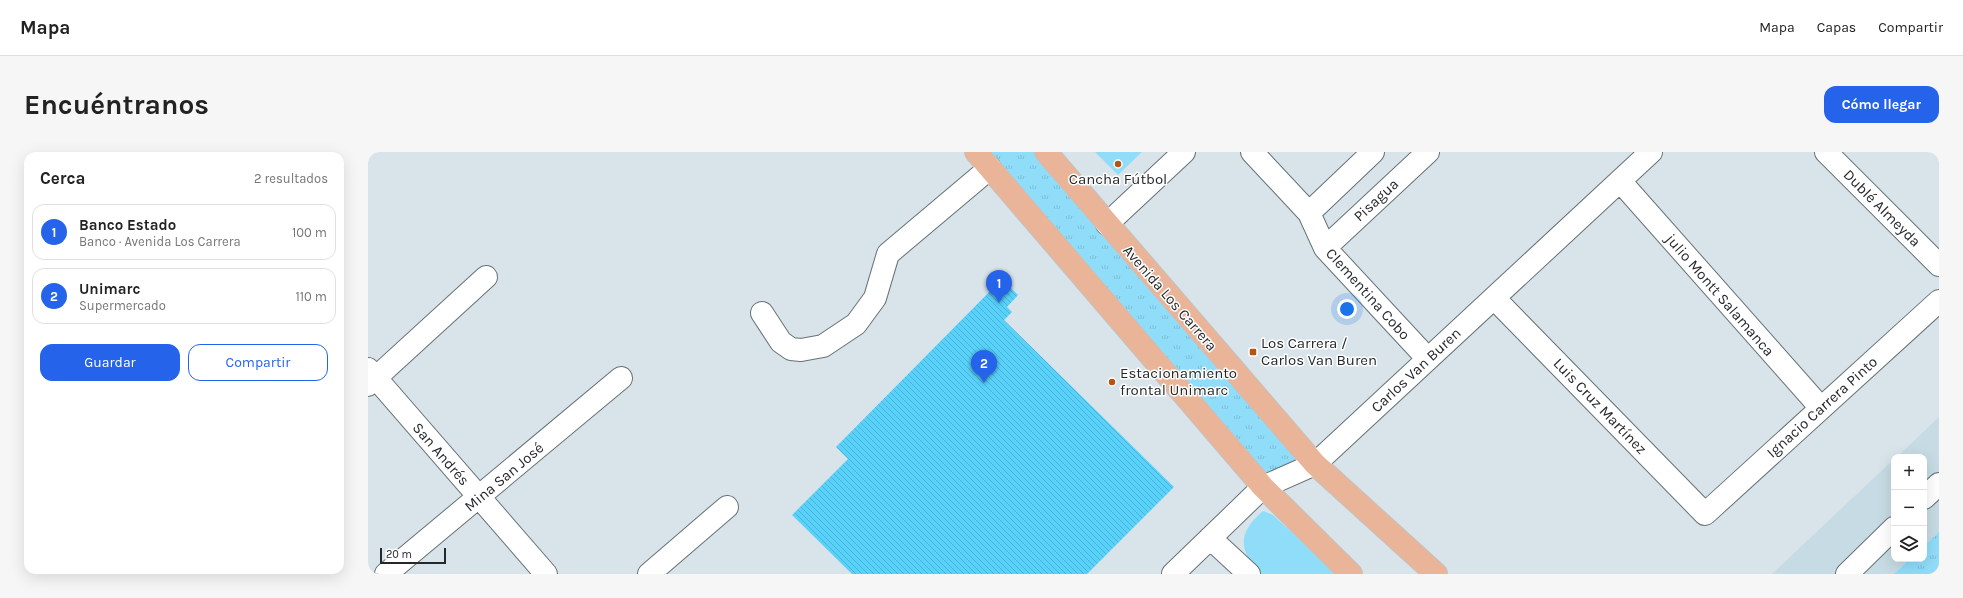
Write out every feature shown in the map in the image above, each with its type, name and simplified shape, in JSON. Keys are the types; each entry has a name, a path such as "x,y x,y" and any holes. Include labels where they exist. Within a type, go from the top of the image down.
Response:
{"main road":[{"name":"Avenida Los Carrera","path":"1046,152 1315,464 1436,574"},
{"path":"982,157 1263,487 1351,574"}],"street":[{"path":"1107,224 1184,152"},
{"name":"Clementina Cobo","path":"1252,152 1309,213 1325,248 1428,359"},
{"path":"1309,213 1373,152"},
{"name":"Pisagua","path":"1325,248 1428,152"},
{"name":"Carlos Van Buren","path":"1172,574 1263,487 1315,464 1651,152"},
{"name":"Dublé Almeyda","path":"1826,152 1939,265"},
{"path":"762,313 781,342 791,349 801,350 823,346 856,324 876,298 888,254 982,157"},
{"name":"julio Montt Salamanca","path":"1620,181 1821,408"},
{"path":"370,377 486,277"},
{"name":"Luis Cruz Martínez","path":"1494,298 1705,514"},
{"name":"Ignacio Carrera Pinto","path":"1705,514 1939,301"},
{"name":"San Andrés","path":"370,377 546,574"},
{"name":"Mina San José","path":"386,574 479,498 621,378"},
{"path":"1927,495 1939,484"},
{"path":"649,574 727,507"},
{"path":"1847,574 1891,531"},
{"path":"1210,538 1249,574"}],"shaded area":[{"path":"1939,417 1939,532 1927,543 1927,454 1900,454"},
{"path":"1891,462 1891,562 1907,562 1894,574 1772,574"}],"green space":[{"path":"985,152 1037,152 1302,457 1264,479"},
{"name":"Cancha Fútbol","path":"1095,152 1142,152 1118,175"},
{"path":"1263,511 1273,515 1337,574 1262,574 1248,558 1244,542 1248,527"},
{"path":"1939,532 1939,574 1894,574 1907,562 1927,562 1927,543"}],"building":[{"path":"1002,279 1018,295 1007,307 1012,312 1004,320 1174,487 1087,574 852,574 792,515 848,459 836,447"}],"place":[{"name":"Cancha Fútbol","path":"1118,164"},
{"name":"Banco Estado","path":"999,303"},
{"name":"Los Carrera / Carlos Van Buren","path":"1253,352"},
{"name":"Estacionamiento frontal Unimarc","path":"1112,382"},
{"name":"Unimarc","path":"984,383"}]}
